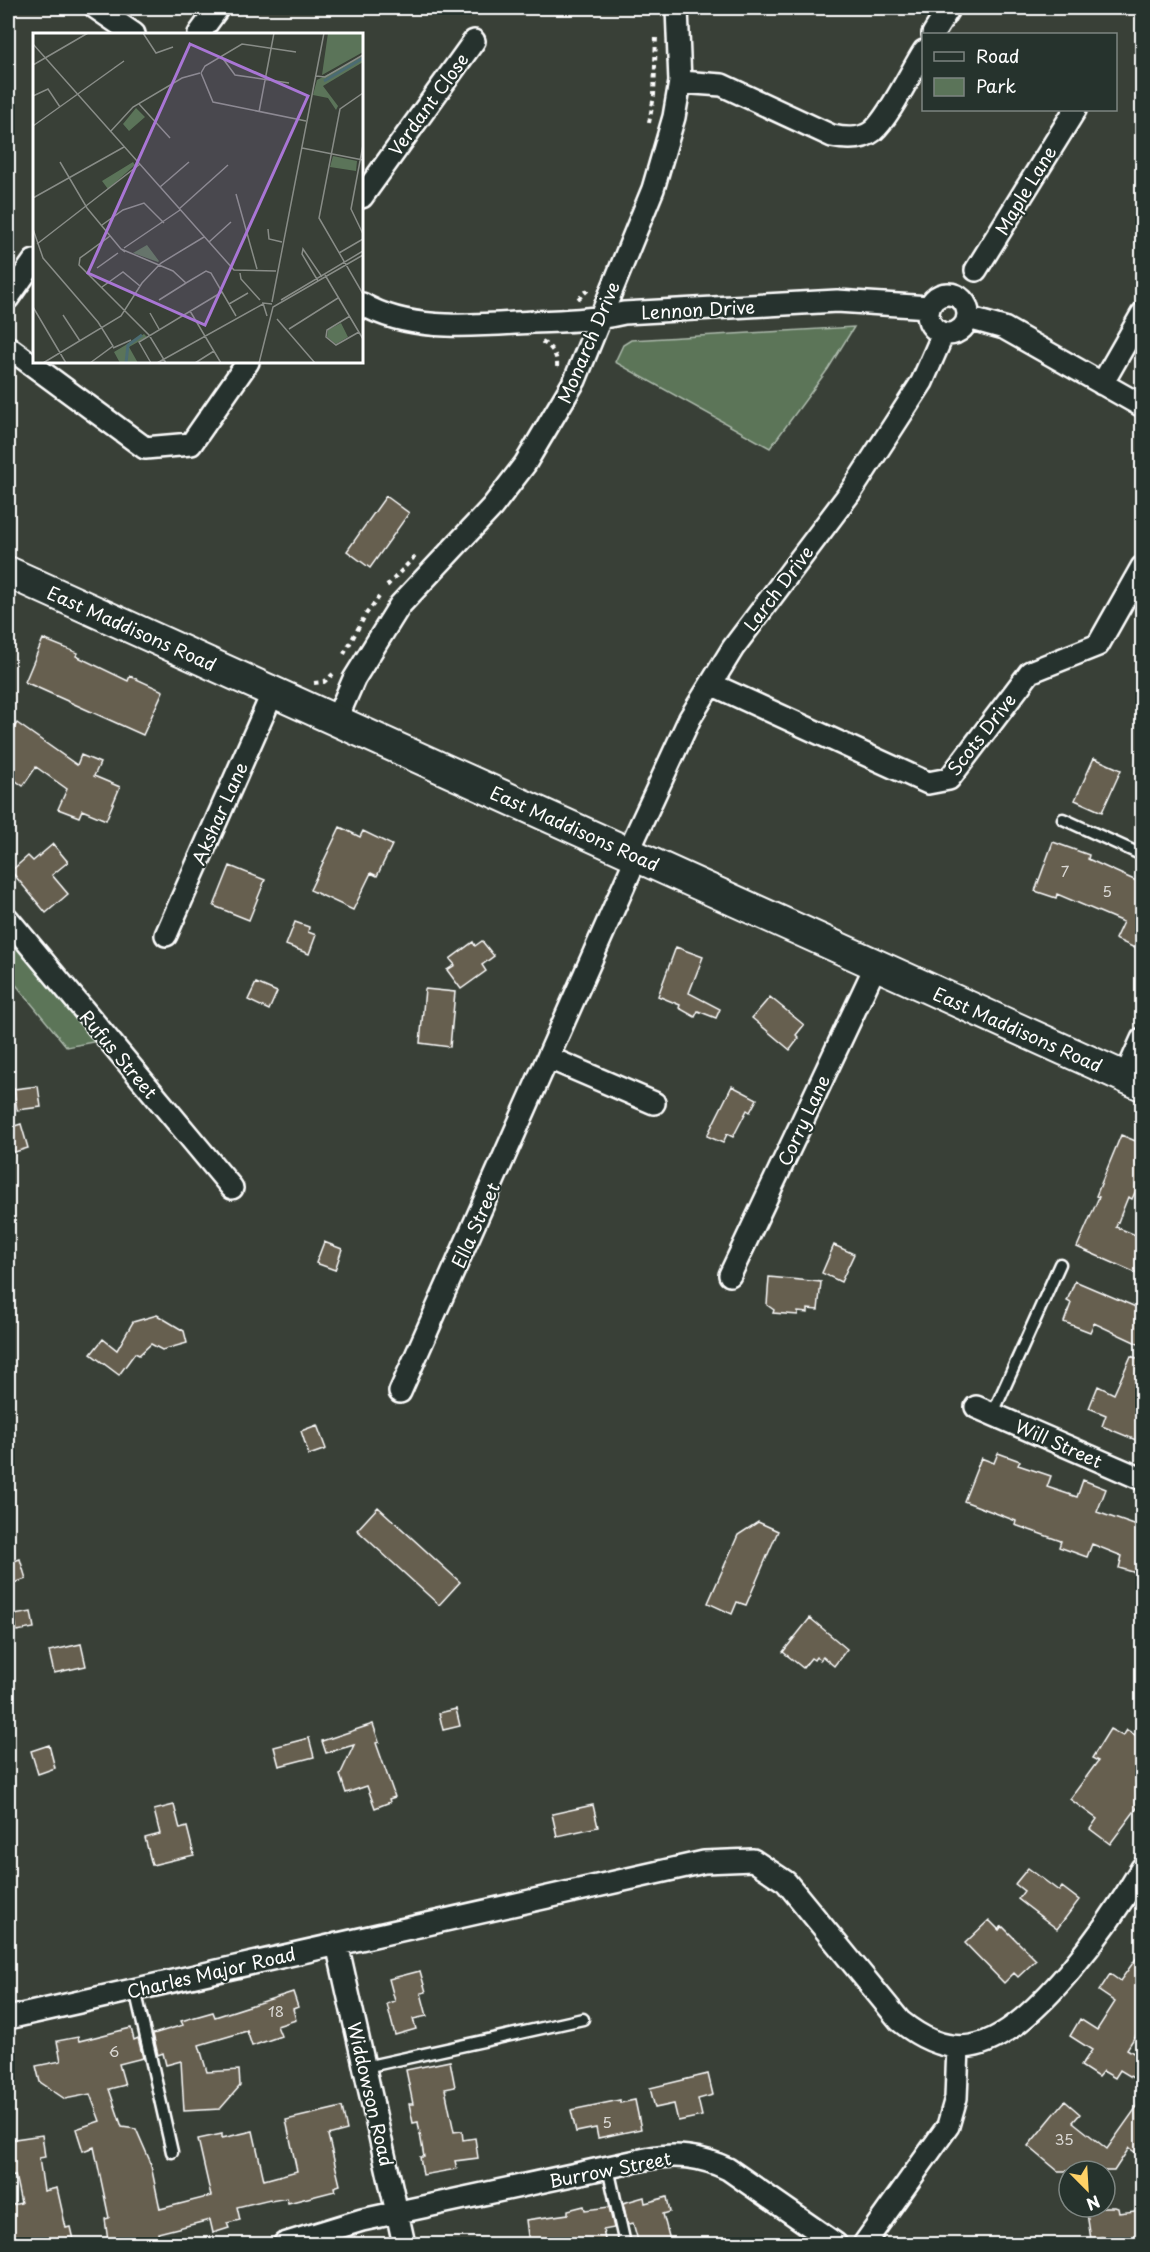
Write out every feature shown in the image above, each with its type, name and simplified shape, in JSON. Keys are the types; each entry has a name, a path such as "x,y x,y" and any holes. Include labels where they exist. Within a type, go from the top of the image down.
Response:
{"street":[{"path":"96,8 133,33"},
{"path":"200,33 218,8"},
{"name":"Monarch Drive","path":"336,720 354,679 400,605 492,507 525,464 575,380 653,189 674,117 680,82 677,8"},
{"path":"934,33 949,8"},
{"name":"Verdant Close","path":"363,196 474,41"},
{"path":"680,82 722,86 832,136 846,139 872,132 922,54"},
{"name":"Maple Lane","path":"976,270 1074,111"},
{"path":"8,298 33,262"},
{"name":"Lennon Drive","path":"363,305 378,314 421,322 461,325 599,319 624,313 837,302 929,307 941,296 958,297 968,310 968,318"},
{"path":"929,307 930,323 943,334 959,331 968,318 1004,328 1143,406"},
{"path":"1102,384 1143,314"},
{"name":"Larch Drive","path":"632,854 690,718 733,648 852,490 922,382 943,334"},
{"path":"8,347 145,448 191,444 247,363"},
{"name":"Scots Drive","path":"711,684 928,783 949,779 1030,672 1098,645 1143,567"},
{"name":"East Maddisons Road","path":"8,572 1134,1081"},
{"name":"Akshar Lane","path":"166,935 273,692"},
{"name":"Ella Street","path":"400,1392 549,1058 632,854"},
{"name":"Rufus Street","path":"8,919 232,1188"},
{"name":"Corry Lane","path":"730,1275 876,965"},
{"path":"1134,1081 1143,1039"},
{"path":"549,1058 654,1103"},
{"name":"Will Street","path":"985,1410 1143,1479"},
{"name":"Charles Major Road","path":"8,2018 704,1863 753,1860 786,1882 900,2021 918,2036 958,2047"},
{"path":"864,2244 948,2126 956,2098 958,2047 989,2041 1005,2032 1045,1997 1096,1941 1143,1868"},
{"name":"Widdowson Road","path":"337,1944 404,2244"},
{"name":"Burrow Street","path":"284,2244 342,2226 665,2156 682,2155 713,2162 735,2173 836,2244"}],"lane":[{"path":"1063,819 1143,855"},
{"path":"985,1410 1060,1264"},
{"path":"135,1989 172,2152"},
{"path":"364,2067 584,2019"},
{"path":"608,2168 626,2244"}],"path":[{"path":"649,125 656,64 656,27"},
{"path":"574,301 580,298 591,285"},
{"path":"538,342 551,348 556,356 557,368 554,376"},
{"path":"340,660 366,614 403,567 423,548"},
{"path":"306,681 324,682 336,668"}],"green space":[{"path":"854,327 828,369 770,448 615,362 623,345 631,340"},
{"path":"8,932 98,1041 67,1047 8,975"}],"building":[{"path":"386,496 409,513 370,568 347,551"},
{"path":"43,639 78,653 76,656 128,681 130,676 163,691 143,735 25,682"},
{"path":"17,723 77,765 81,755 100,763 94,776 120,787 106,820 82,810 79,817 58,809 67,789 36,767 23,786 8,775 8,736"},
{"path":"1094,758 1121,770 1102,812 1075,800"},
{"path":"340,827 360,837 363,831 392,845 377,876 371,873 353,910 310,890"},
{"path":"1053,842 1089,855 1088,859 1143,884 1143,936 1137,949 1115,939 1123,922 1057,894 1056,898 1035,891"},
{"path":"53,844 68,862 52,875 68,894 46,913 11,871 28,856 33,861"},
{"path":"230,866 265,880 249,920 214,906"},
{"path":"295,922 309,927 308,932 316,935 309,954 286,945"},
{"path":"482,941 494,956 482,965 486,971 461,989 447,970 455,965 450,959 473,942 475,946"},
{"path":"676,947 703,957 689,993 720,1009 716,1018 698,1011 695,1017 679,1008 680,1005 658,996"},
{"path":"256,983 277,992 269,1010 248,1000"},
{"path":"425,989 455,992 450,1047 420,1043"},
{"path":"770,997 804,1025 796,1035 799,1038 790,1050 752,1018"},
{"path":"38,1086 41,1107 17,1110 14,1089"},
{"path":"732,1086 757,1099 750,1112 747,1110 733,1137 727,1134 723,1143 707,1136"},
{"path":"21,1124 28,1148 8,1154 8,1128"},
{"path":"1121,1135 1143,1144 1143,1175 1132,1199 1128,1197 1116,1227 1143,1238 1143,1276 1077,1247 1099,1197 1096,1196"},
{"path":"324,1242 342,1249 335,1270 316,1263"},
{"path":"834,1245 854,1254 841,1282 822,1273"},
{"path":"769,1277 821,1282 818,1310 808,1309 808,1313 798,1312 798,1315 773,1313 774,1310 767,1305"},
{"path":"1075,1281 1143,1310 1143,1346 1094,1323 1090,1332 1064,1322 1071,1303 1067,1301"},
{"path":"157,1315 184,1331 187,1343 162,1350 151,1344 139,1355 135,1353 119,1375 91,1354 103,1339 117,1350 133,1322"},
{"path":"1131,1356 1143,1361 1143,1443 1102,1426 1106,1415 1089,1408 1098,1386 1114,1394"},
{"path":"317,1425 326,1449 309,1455 301,1431"},
{"path":"998,1453 1020,1461 1018,1465 1051,1476 1047,1487 1077,1497 1083,1480 1106,1489 1097,1512 1143,1528 1143,1575 1119,1568 1122,1556 1092,1544 1087,1557 1059,1547 1061,1541 1015,1525 1016,1521 964,1501 981,1458 994,1463"},
{"path":"378,1507 460,1582 439,1605 357,1530"},
{"path":"758,1522 778,1531 746,1605 737,1602 732,1614 708,1603 738,1535"},
{"path":"20,1559 26,1579 11,1584 8,1563"},
{"path":"31,1612 34,1628 17,1631 14,1615"},
{"path":"810,1618 847,1649 834,1666 823,1657 820,1660 816,1657 814,1660 811,1658 803,1668 783,1652"},
{"path":"81,1644 86,1666 54,1673 49,1651"},
{"path":"456,1709 460,1726 443,1730 439,1713"},
{"path":"373,1724 379,1742 376,1743 395,1797 389,1799 390,1802 375,1808 367,1786 346,1793 340,1775 354,1745 326,1753 322,1741"},
{"path":"1110,1729 1123,1736 1127,1730 1143,1740 1143,1800 1110,1844 1090,1829 1097,1819 1070,1799 1098,1761 1092,1758"},
{"path":"309,1738 314,1757 279,1766 274,1747"},
{"path":"49,1745 55,1768 38,1774 31,1751"},
{"path":"174,1805 180,1829 187,1827 194,1855 152,1865 145,1838 160,1834 154,1810"},
{"path":"593,1805 598,1827 557,1836 552,1814"},
{"path":"1028,1868 1059,1891 1062,1887 1079,1900 1057,1929 1018,1899 1024,1891 1015,1884"},
{"path":"989,1920 999,1930 1002,1926 1036,1960 1018,1977 1014,1973 1004,1983 965,1943"},
{"path":"1143,1949 1143,2024 1127,2049 1143,2059 1143,2084 1120,2070 1115,2078 1103,2071 1098,2077 1081,2066 1092,2050 1070,2036 1080,2019 1097,2030 1115,2002 1099,1991 1110,1974 1120,1981"},
{"path":"420,1971 426,1992 421,1993 427,2016 413,2019 416,2029 395,2035 387,2004 395,2001 389,1979"},
{"path":"293,1992 298,2007 293,2009 296,2020 277,2026 281,2036 252,2046 247,2031 199,2045 207,2072 239,2070 240,2086 220,2109 184,2111 181,2061 166,2065 163,2053 158,2055 153,2034 183,2025 181,2021 213,2012 215,2017"},
{"path":"131,2028 134,2040 138,2038 143,2058 119,2064 125,2085 109,2089 122,2127 136,2129 150,2161 160,2209 211,2196 198,2139 222,2134 222,2138 253,2131 264,2180 297,2171 286,2120 342,2107 347,2130 328,2135 340,2185 334,2187 335,2191 288,2203 287,2198 271,2201 270,2199 237,2207 240,2220 227,2223 229,2228 213,2233 210,2220 158,2233 160,2244 118,2244 117,2240 108,2241 105,2219 109,2218 94,2147 83,2151 76,2129 100,2121 90,2094 65,2099 40,2082 36,2066 61,2061 57,2041 78,2037 79,2041"},
{"path":"450,2061 455,2087 445,2089 454,2132 462,2131 463,2140 475,2138 478,2158 455,2161 457,2169 423,2175 420,2157 424,2157 418,2122 413,2123 409,2104 413,2104 406,2070"},
{"path":"708,2074 713,2095 698,2099 702,2116 678,2121 674,2104 655,2108 650,2088"},
{"path":"1143,2098 1143,2158 1129,2148 1117,2166 1117,2159 1057,2159 1057,2170 1028,2146 1065,2101 1080,2114 1073,2122 1107,2149"},
{"path":"620,2100 620,2103 635,2100 641,2129 598,2138 596,2128 576,2132 571,2110"},
{"path":"42,2135 45,2157 39,2158 44,2191 57,2188 66,2228 70,2227 74,2244 13,2244 8,2206 21,2203 15,2175 12,2176 8,2158 8,2140"},
{"path":"644,2197 645,2203 667,2197 670,2212 663,2214 671,2244 639,2244 633,2223 628,2224 623,2203"},
{"path":"584,2206 585,2210 609,2207 614,2228 603,2230 606,2244 529,2244 526,2220 568,2214 568,2210"},
{"path":"1117,2208 1119,2213 1143,2210 1143,2244 1103,2244 1102,2237 1091,2239 1088,2219 1117,2219"}]}
